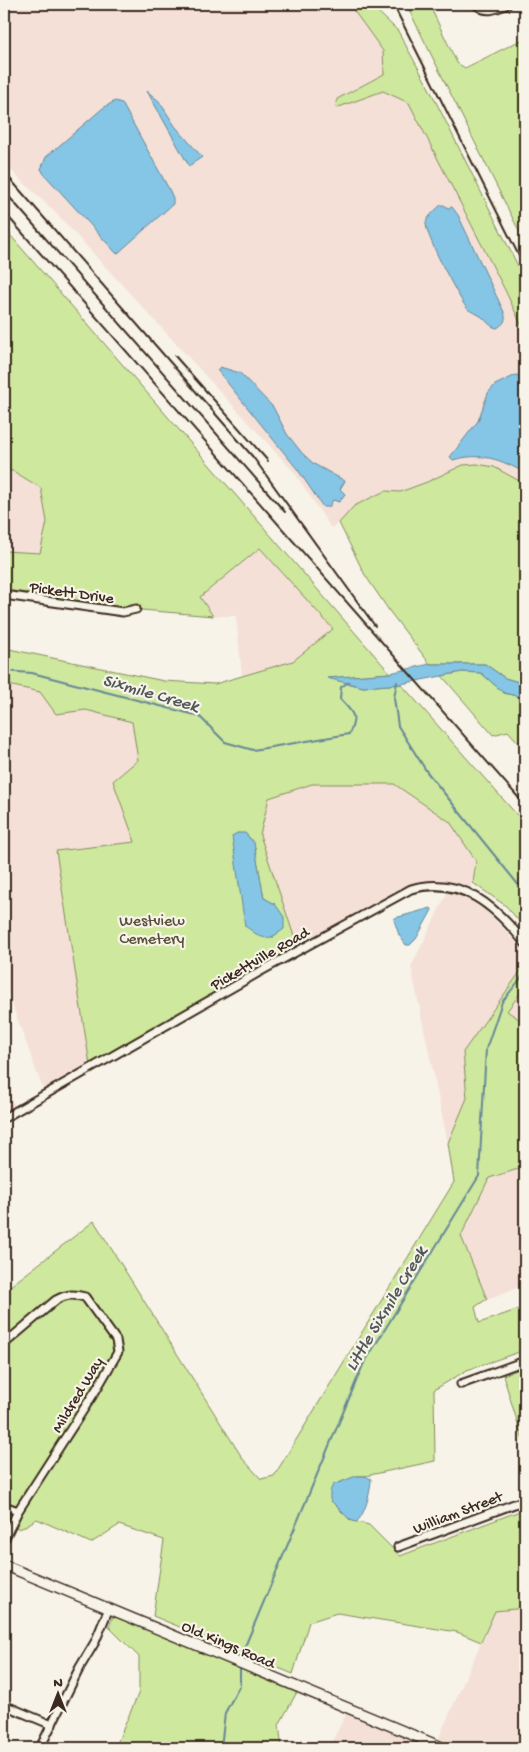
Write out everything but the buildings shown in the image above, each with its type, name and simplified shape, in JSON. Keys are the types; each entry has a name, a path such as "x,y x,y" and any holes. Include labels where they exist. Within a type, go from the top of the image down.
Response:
{"main road":[{"name":"Old Kings Road","path":"4,1564 422,1744 444,1748"}],"street":[{"path":"476,4 484,10 495,10 508,4"},
{"name":"Pickett Drive","path":"4,595 122,612 136,609"},
{"name":"Pickettville Road","path":"4,1118 269,966 411,889 434,885 448,886 466,891 482,900 501,916 525,943"},
{"name":"Mildred Way","path":"4,1344 56,1300 66,1295 76,1295 85,1297 116,1340 118,1352 18,1512 4,1540"},
{"path":"461,1384 525,1361"},
{"name":"William Street","path":"398,1547 525,1500"},
{"path":"4,1506 18,1512"},
{"path":"40,1748 80,1667 95,1642 109,1608"},
{"path":"4,1705 52,1725"}],"shaded area":[{"path":"4,4 349,4 383,51 384,74 337,99 336,107 383,91 409,103 525,333 525,484 494,467 427,482 400,492 385,491 354,506 339,523 331,528 294,472 56,213 4,164"},
{"path":"4,471 13,471 41,488 47,522 41,553 4,551"},
{"path":"260,548 334,629 293,661 242,676 236,616 213,616 200,597"},
{"path":"4,684 40,692 56,714 85,710 132,722 138,760 113,781 135,842 56,851 90,1065 44,1092 4,982"},
{"path":"312,784 394,784 450,822 476,861 471,889 454,884 435,882 417,883 401,888 297,945 260,835 269,798"},
{"path":"448,891 462,895 482,906 525,951 525,965 463,1052 467,1098 448,1143 411,967"},
{"path":"525,987 525,1023 507,1011"},
{"path":"4,1087 16,1108 4,1115"},
{"path":"525,1167 525,1285 487,1299 461,1236 489,1178"},
{"path":"525,1608 525,1748 452,1748 437,1742 495,1611"},
{"path":"347,1712 425,1744 423,1748 329,1748"}],"green space":[{"path":"349,4 370,4 398,31 429,88 525,280 525,333 409,103 383,91 336,108 337,99 384,74 383,51"},
{"path":"406,4 429,4 457,63 465,68 525,38 525,243"},
{"name":"Westview Cemetery","path":"4,228 390,673 329,678 363,687 401,684 525,824 525,928 506,906 473,883 476,861 450,822 394,784 312,784 269,798 260,835 297,945 90,1065 56,851 135,842 113,781 138,760 132,722 86,710 56,714 40,692 4,684 4,648 164,681 215,684 293,661 333,629 260,548 200,597 213,616 118,608 4,591 4,551 40,553 47,522 41,488 13,471 4,471","holes":["245,833 254,843 264,898 275,904 273,938"]},
{"path":"477,464 494,467 525,484 525,684 505,678 485,664 430,664 390,612 365,575 339,523 354,506 385,491 400,492 463,465"},
{"path":"462,672 481,673 504,693 525,698 525,750 508,731 493,735 442,676"},
{"path":"525,965 525,987 507,1011 525,1023 525,1167 489,1178 461,1236 487,1299 475,1307 479,1323 525,1307 525,1350 467,1370 434,1390 435,1461 365,1476 356,1476 350,1520 369,1525 400,1556 525,1509 525,1608 495,1611 481,1642 457,1632 337,1613 309,1622 293,1674 153,1616 164,1540 119,1525 91,1543 37,1519 20,1529 4,1522 4,1291 94,1221 243,1459 261,1479 274,1476 454,1182 448,1143 467,1098 463,1052"},
{"path":"525,1367 525,1447 503,1375"},
{"path":"113,1616 297,1692 279,1725 282,1748 115,1748 139,1692 139,1657 109,1627"}],"water":[{"path":"147,91 159,101 175,126 202,157 189,166"},
{"path":"115,101 122,103 173,198 173,204 117,254 41,169 46,157 103,108"},
{"path":"441,205 448,208 452,207 458,215 504,312 504,322 497,328 467,309 435,251 426,222 430,215"},
{"path":"220,367 240,373 273,407 287,434 302,453 314,464 345,481 340,489 345,494 339,502 333,500 329,507 323,507 298,470 217,370"},
{"path":"516,375 520,376 525,385 525,473 490,458 473,457 453,460 450,457 478,421 488,393 495,385"},
{"path":"430,664 485,664 505,678 525,684 525,698 504,693 481,673 462,672 401,684 363,687 327,678 390,673"},
{"path":"237,833 245,833 254,843 264,898 275,904 284,917 284,929 268,938 256,934 245,926 232,836"},
{"path":"431,908 432,910 416,939 410,945 406,945 399,935 395,918"},
{"path":"356,1476 365,1476 371,1479 365,1509 356,1522 350,1520 330,1500 330,1491 333,1485"}],"waterway":[{"name":"Sixmile Creek","path":"4,671 32,673 199,716 225,742 253,750 349,734 354,718 340,699 341,687 349,682"},
{"name":"Little Sixmile Creek","path":"397,682 394,698 398,726 427,772 525,893"},
{"name":"Little Sixmile Creek","path":"241,1656 363,1365 479,1176 486,1049 502,1002 525,973"},
{"name":"Little Sixmile Creek","path":"221,1748 225,1713 240,1685 240,1669"}],"railway":[{"path":"393,4 525,268"},
{"path":"4,172 253,457 375,626"},
{"path":"4,191 285,512"},
{"path":"4,212 525,805"},
{"path":"175,356 268,461"}]}
